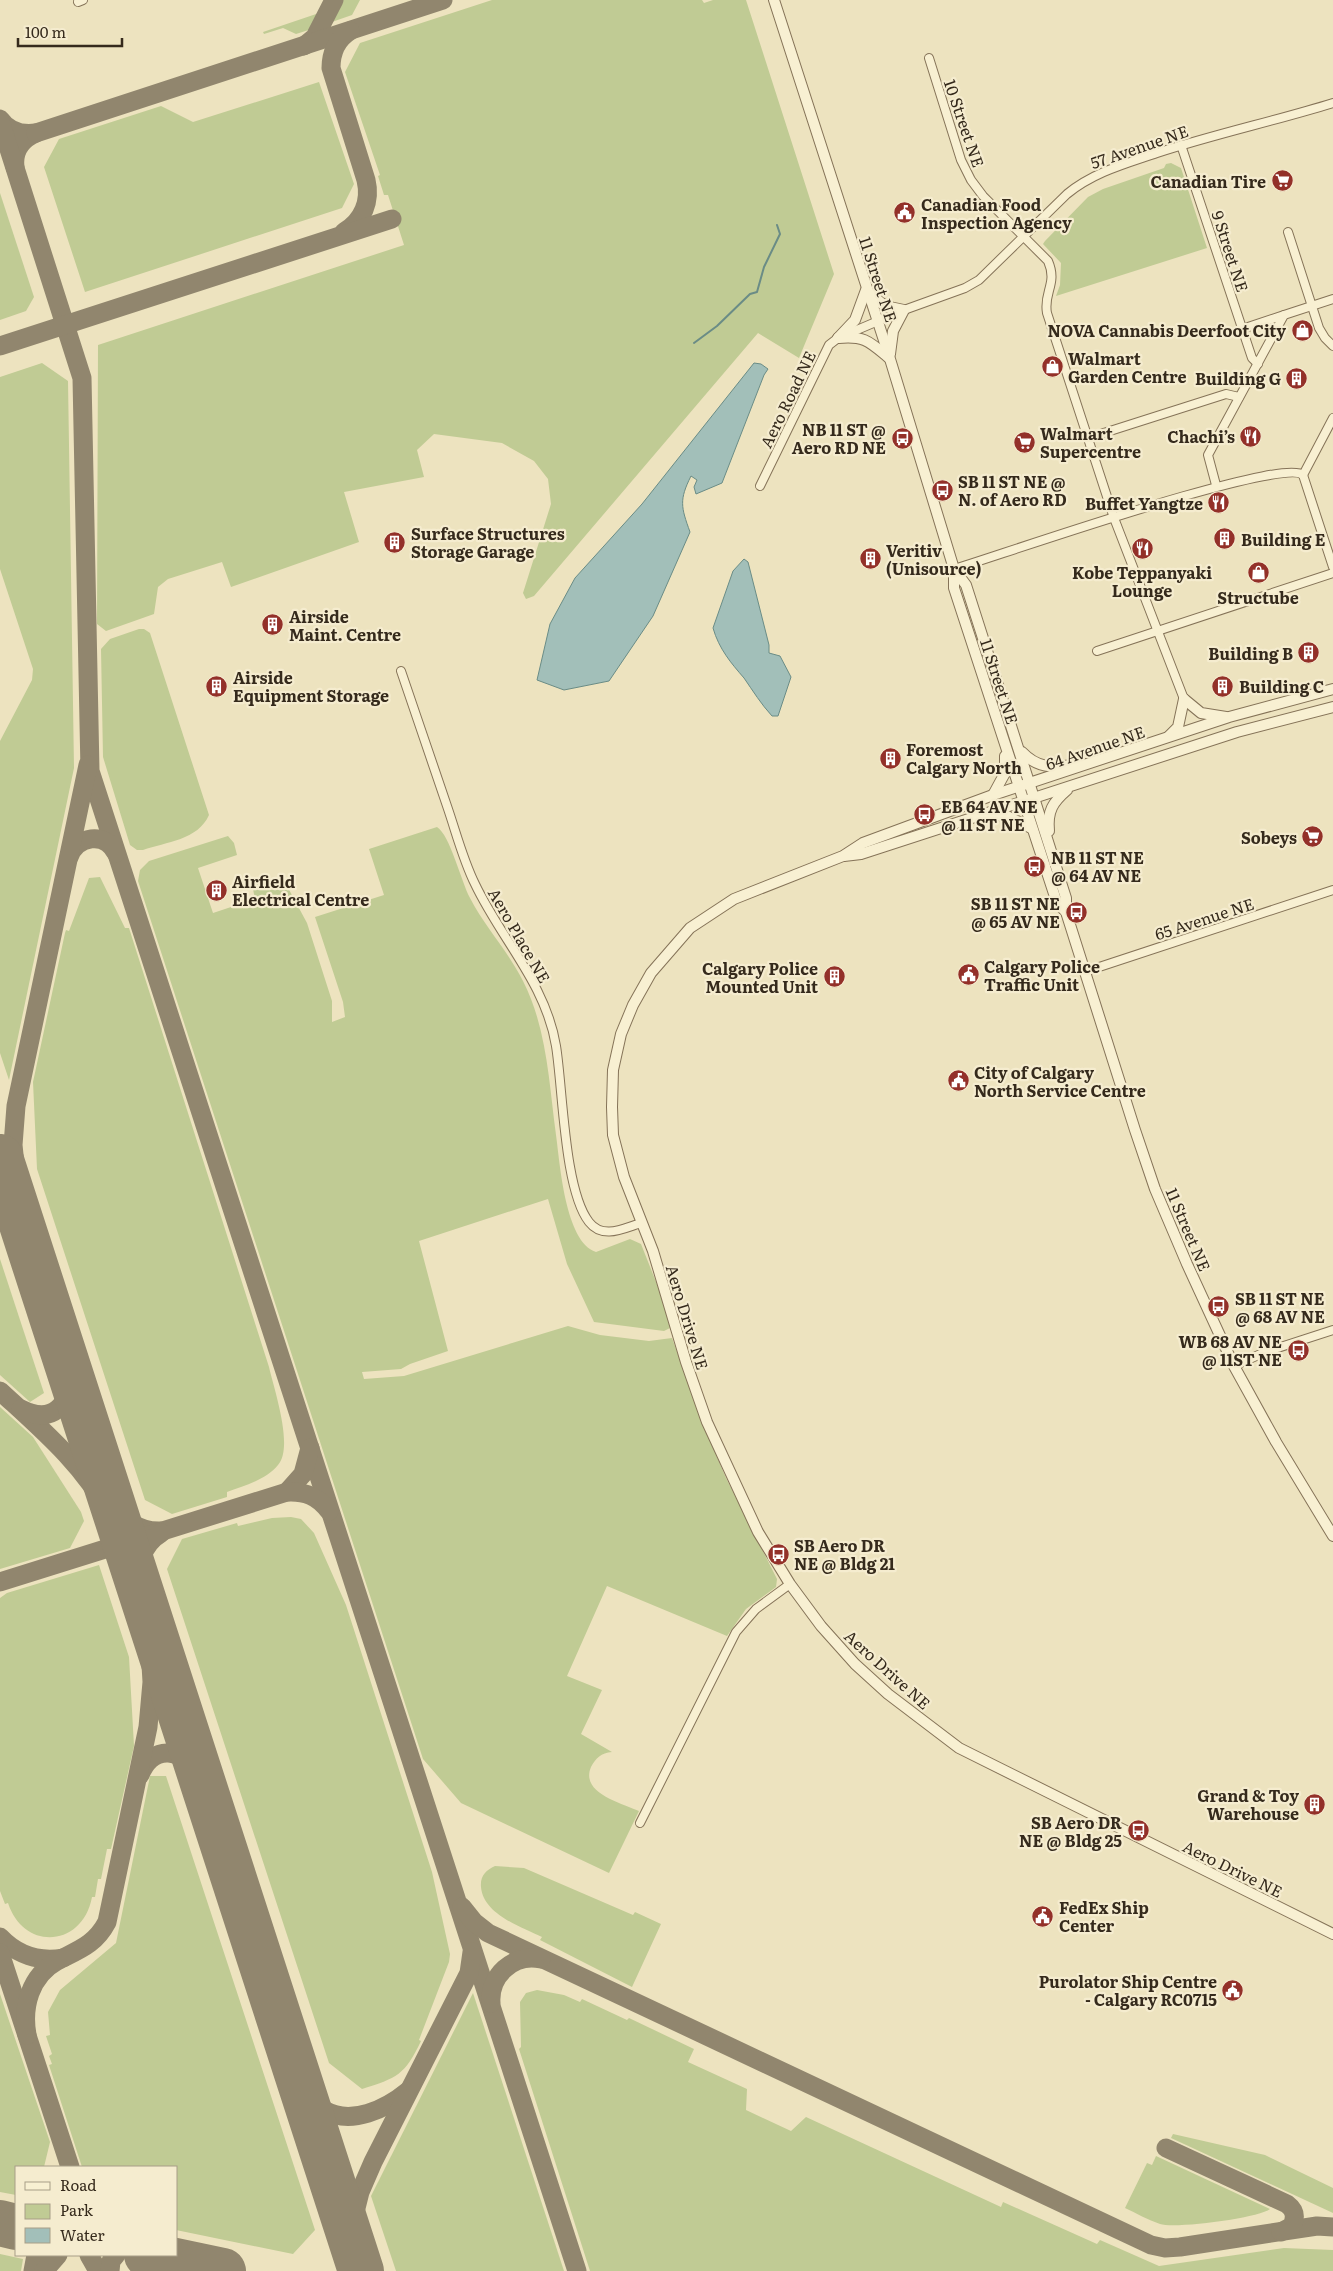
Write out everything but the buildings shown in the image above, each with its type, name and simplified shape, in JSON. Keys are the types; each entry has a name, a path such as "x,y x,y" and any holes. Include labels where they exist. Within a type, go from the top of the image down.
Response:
{"street":[{"name":"11 Street NE","path":"774,0 866,290 890,359 954,569 954,588 1004,742 1024,785"},
{"name":"10 Street NE","path":"929,58 961,160 971,180 983,196 1048,261 1052,270 1051,288 1045,302 1047,314 1132,569 1184,699"},
{"name":"57 Avenue NE","path":"877,322 965,288 989,271 1082,182 1103,171 1181,145 1333,103"},
{"name":"9 Street NE","path":"1181,145 1252,358 1258,364"},
{"path":"1288,232 1321,333 1333,346"},
{"path":"838,338 855,320 866,290 885,306 904,310 893,331 890,359"},
{"path":"1242,329 1333,299"},
{"path":"1216,486 1208,455 1284,315"},
{"name":"Aero Road NE","path":"760,486 829,345 838,338 877,322"},
{"path":"838,338 854,336 869,341 890,359"},
{"path":"1088,438 1226,394 1240,397"},
{"path":"1333,418 1303,475 1333,566"},
{"path":"954,569 1216,486 1279,472 1296,472 1303,475"},
{"name":"11 Street NE","path":"954,569 966,586 1019,749 1024,785 1023,801 1031,828 1057,903 1066,912"},
{"path":"1097,651 1333,574"},
{"name":"Aero Place NE","path":"400,671 475,884 525,966 545,1012 555,1044 575,1191 584,1215 598,1230 611,1233 641,1222"},
{"path":"982,675 1024,785 1035,797"},
{"name":"64 Avenue NE","path":"641,1222 624,1177 612,1135 613,1070 621,1034 633,1005 651,974 690,928 734,899 843,856 863,843 994,795 1229,717 1333,689"},
{"path":"1166,739 1178,727 1184,699 1201,713 1229,717"},
{"name":"64 Avenue NE","path":"843,856 861,854 1262,726 1333,707"},
{"path":"1262,726 1278,727 1333,712"},
{"path":"994,795 1005,773 1004,742"},
{"path":"1019,749 1030,760 1042,766 1058,767 1096,762"},
{"path":"1050,847 1048,821 1050,808 1057,798 1071,787"},
{"name":"11 Street NE","path":"1035,797 1066,898 1066,912 1084,972 1156,1189 1199,1292 1234,1366 1276,1442 1333,1536"},
{"path":"966,819 1005,815 1031,828"},
{"name":"65 Avenue NE","path":"1084,972 1333,890"},
{"name":"Aero Drive NE","path":"641,1222 653,1251 697,1395 715,1440 758,1532 790,1584 821,1626 855,1664 888,1694 959,1748 1333,1934"},
{"path":"1234,1366 1265,1352 1333,1330"},
{"path":"640,1823 736,1632 756,1609 790,1584"}],"green space":[{"path":"339,0 360,0 352,15 329,23 329,20"},
{"path":"492,0 702,0 704,3 713,0 746,0 834,274 799,358 758,333 534,596 526,599 523,593 551,504 548,479 534,461 502,443 434,434 417,450 424,477 344,492 359,542 231,587 222,562 168,579 158,587 154,614 106,631 97,624 98,345 404,245 388,195 384,195 378,176 380,175 345,72 360,43"},
{"path":"322,12 315,28 296,34 283,28 264,34 263,32"},
{"path":"319,82 354,184 342,208 85,292 44,167 59,139 161,106 193,122"},
{"path":"1171,163 1181,168 1207,248 1056,296 1060,285 1061,263 1043,244 1045,241 1088,197 1103,189 1164,168 1166,164"},
{"path":"0,193 34,297 26,311 0,320"},
{"path":"42,363 68,381 74,768 9,1080 0,1053 0,741 32,680 33,669 0,569 0,377"},
{"path":"144,629 150,633 209,815 197,830 189,835 143,850 137,850 130,845 103,757 101,649 110,639"},
{"path":"437,827 451,848 470,898 517,970 531,999 546,1056 562,1182 571,1218 577,1233 586,1245 596,1252 630,1239 641,1244 662,1297 670,1328 664,1331 594,1322 567,1264 548,1199 419,1241 448,1351 401,1369 362,1372 364,1379 404,1376 568,1326 600,1335 649,1341 672,1338 705,1429 726,1478 777,1579 776,1587 746,1609 727,1636 607,1586 567,1676 602,1690 581,1734 612,1752 602,1755 591,1767 589,1776 591,1784 604,1796 639,1811 609,1873 461,1803 423,1759 138,881 140,870 149,861 228,836 234,843 237,855 198,868 213,913 255,899 253,889 259,882 273,881 286,884 307,923 332,1001 332,1022 345,1017 343,1002 315,917 384,895 369,849"},
{"path":"100,877 125,928 129,928 269,1367 284,1432 282,1457 278,1465 267,1475 227,1492 227,1497 172,1514 145,1500 37,1169 33,1082 65,933 66,930 69,931 89,878"},
{"path":"0,1259 44,1393 30,1402 0,1375"},
{"path":"0,1407 33,1437 81,1512 84,1521 70,1548 0,1569"},
{"path":"291,1517 301,1519 314,1533 346,1605 432,1872 450,1954 449,1962 419,2040 421,2041 410,2061 399,2074 384,2082 362,2089 329,2063 167,1569 182,1539 237,1523 238,1526 272,1518"},
{"path":"99,1565 129,1657 134,1746 111,1849 107,1849 95,1897 92,1897 86,1914 77,1926 66,1934 53,1937 39,1936 27,1930 16,1919 8,1903 5,1904 0,1891 0,1598 7,1593"},
{"path":"150,1776 166,1776 315,2230 293,2254 178,2230 178,2166 82,2166 49,2065 52,2064 49,2056 52,2054 46,2036 50,2035 48,2012 60,1990 116,1943"},
{"path":"495,1866 524,1868 633,1915 635,1912 661,1924 632,1987 540,1940 542,1937 514,1924 488,1905 483,1896 481,1883 484,1874"},
{"path":"537,1990 564,1995 580,2002 582,1999 627,2020 629,2018 694,2049 688,2062 747,2089 746,2110 791,2131 806,2117 1001,2207 1003,2202 1097,2244 1100,2240 1159,2266 1284,2248 1333,2250 1333,2271 590,2271 519,2049 521,2047 520,2002 526,1993"},
{"path":"473,1993 564,2271 396,2271 371,2196"},
{"path":"0,1994 50,2142 44,2166 15,2166 15,2195 0,2192"},
{"path":"1173,2134 1265,2155 1333,2188 1333,2213 1171,2138"},
{"path":"1156,2156 1270,2209 1234,2219 1198,2224 1169,2225 1160,2224 1125,2208 1147,2163 1152,2165"},
{"path":"0,2254 23,2259 21,2271 0,2271"}],"water":[{"path":"754,363 761,364 768,369 722,483 696,494 694,487 697,480 691,476 683,498 683,510 690,532 653,616 609,681 564,690 537,680 550,624 575,578 642,504"},
{"path":"744,559 748,562 769,645 769,653 780,656 791,677 778,716 772,716 730,661 722,649 713,628 733,571"}],"waterway":[{"path":"694,343 717,326 750,294 757,292 764,267 780,234 777,225"}],"taxiway":[{"path":"304,46 315,37 334,0"},
{"path":"36,133 443,0"},
{"path":"344,232 361,216 367,195 366,180 331,68 332,57 336,47 345,34 350,31"},
{"path":"0,119 7,127 15,131 36,133 20,146 15,156 15,167"},
{"path":"0,121 82,378 90,771 577,2271"},
{"path":"0,346 392,219"},
{"path":"21,1223 13,1145 16,1106 88,765"},
{"path":"69,857 78,844 91,839 105,841 116,853"},
{"path":"21,1409 42,1415 58,1409 67,1395 70,1374"},
{"path":"0,1391 60,1448 87,1478 109,1513 130,1558"},
{"path":"287,1492 303,1474 310,1448"},
{"path":"0,1582 287,1492 300,1492 311,1495 329,1511"},
{"path":"112,1499 121,1513 138,1527 161,1531"},
{"path":"139,1586 142,1556 149,1543 161,1533"},
{"path":"27,2035 27,2003 34,1984 40,1975 57,1961 91,1942 107,1922 148,1727 152,1682 148,1613"},
{"path":"140,1775 152,1758 168,1753 185,1759 199,1774"},
{"path":"462,1907 474,1922 488,1933 1151,2245 1165,2248 1180,2247 1317,2226 1333,2227"},
{"path":"0,1937 21,1953 29,1956 45,1959 63,1958"},
{"path":"355,2248 353,2220 360,2192 373,2162 469,1973 472,1952"},
{"path":"0,1953 70,2166"},
{"path":"491,2003 491,1993 494,1984 505,1969 512,1963 521,1960 541,1959"},
{"path":"304,2091 324,2110 334,2115 345,2116 357,2116 379,2109 408,2091"},
{"path":"1166,2148 1290,2206 1294,2214 1292,2226 1281,2232"},
{"path":"33,2271 36,2256"},
{"path":"44,2271 57,2256"},
{"path":"90,2256 98,2271"},
{"path":"110,2271 111,2261 115,2256"}],"runway":[{"path":"0,1157 361,2271"},
{"path":"0,2223 15,2227"},
{"path":"152,2256 223,2271"}],"place":[{"name":"Canadian Tire","path":"1282,181"},
{"name":"Canadian Food Inspection Agency","path":"905,213"},
{"name":"NOVA Cannabis Deerfoot City","path":"1302,330"},
{"name":"Walmart Garden Centre","path":"1052,367"},
{"name":"Building G","path":"1297,378"},
{"name":"Chachi’s","path":"1251,436"},
{"name":"NB 11 ST @ Aero RD NE","path":"902,438"},
{"name":"Walmart Supercentre","path":"1024,442"},
{"name":"SB 11 ST NE @ N. of Aero RD","path":"942,490"},
{"name":"Buffet Yangtze","path":"1219,503"},
{"name":"Building E","path":"1225,539"},
{"name":"Surface Structures Storage Garage","path":"395,542"},
{"name":"Kobe Teppanyaki Lounge","path":"1142,548"},
{"name":"Veritiv (Unisource)","path":"870,559"},
{"name":"Structube","path":"1258,573"},
{"name":"Airside Maint. Centre","path":"273,625"},
{"name":"Building B","path":"1309,653"},
{"name":"Airside Equipment Storage","path":"217,686"},
{"name":"Building C","path":"1223,686"},
{"name":"Foremost Calgary North","path":"890,758"},
{"name":"EB 64 AV NE @ 11 ST NE","path":"925,815"},
{"name":"Sobeys","path":"1313,837"},
{"name":"NB 11 ST NE @ 64 AV NE","path":"1035,866"},
{"name":"Airfield Electrical Centre","path":"216,890"},
{"name":"SB 11 ST NE @ 65 AV NE","path":"1076,912"},
{"name":"Calgary Police Traffic Unit","path":"968,975"},
{"name":"Calgary Police Mounted Unit","path":"834,977"},
{"name":"City of Calgary North Service Centre","path":"958,1081"},
{"name":"SB 11 ST NE @ 68 AV NE","path":"1219,1307"},
{"name":"WB 68 AV NE @ 11ST NE","path":"1298,1350"},
{"name":"SB Aero DR NE @ Bldg 21","path":"778,1554"},
{"name":"Grand & Toy Warehouse","path":"1315,1804"},
{"name":"SB Aero DR NE @ Bldg 25","path":"1138,1831"},
{"name":"FedEx Ship Center","path":"1043,1916"},
{"name":"Purolator Ship Centre - Calgary RC0715","path":"1233,1990"}]}
